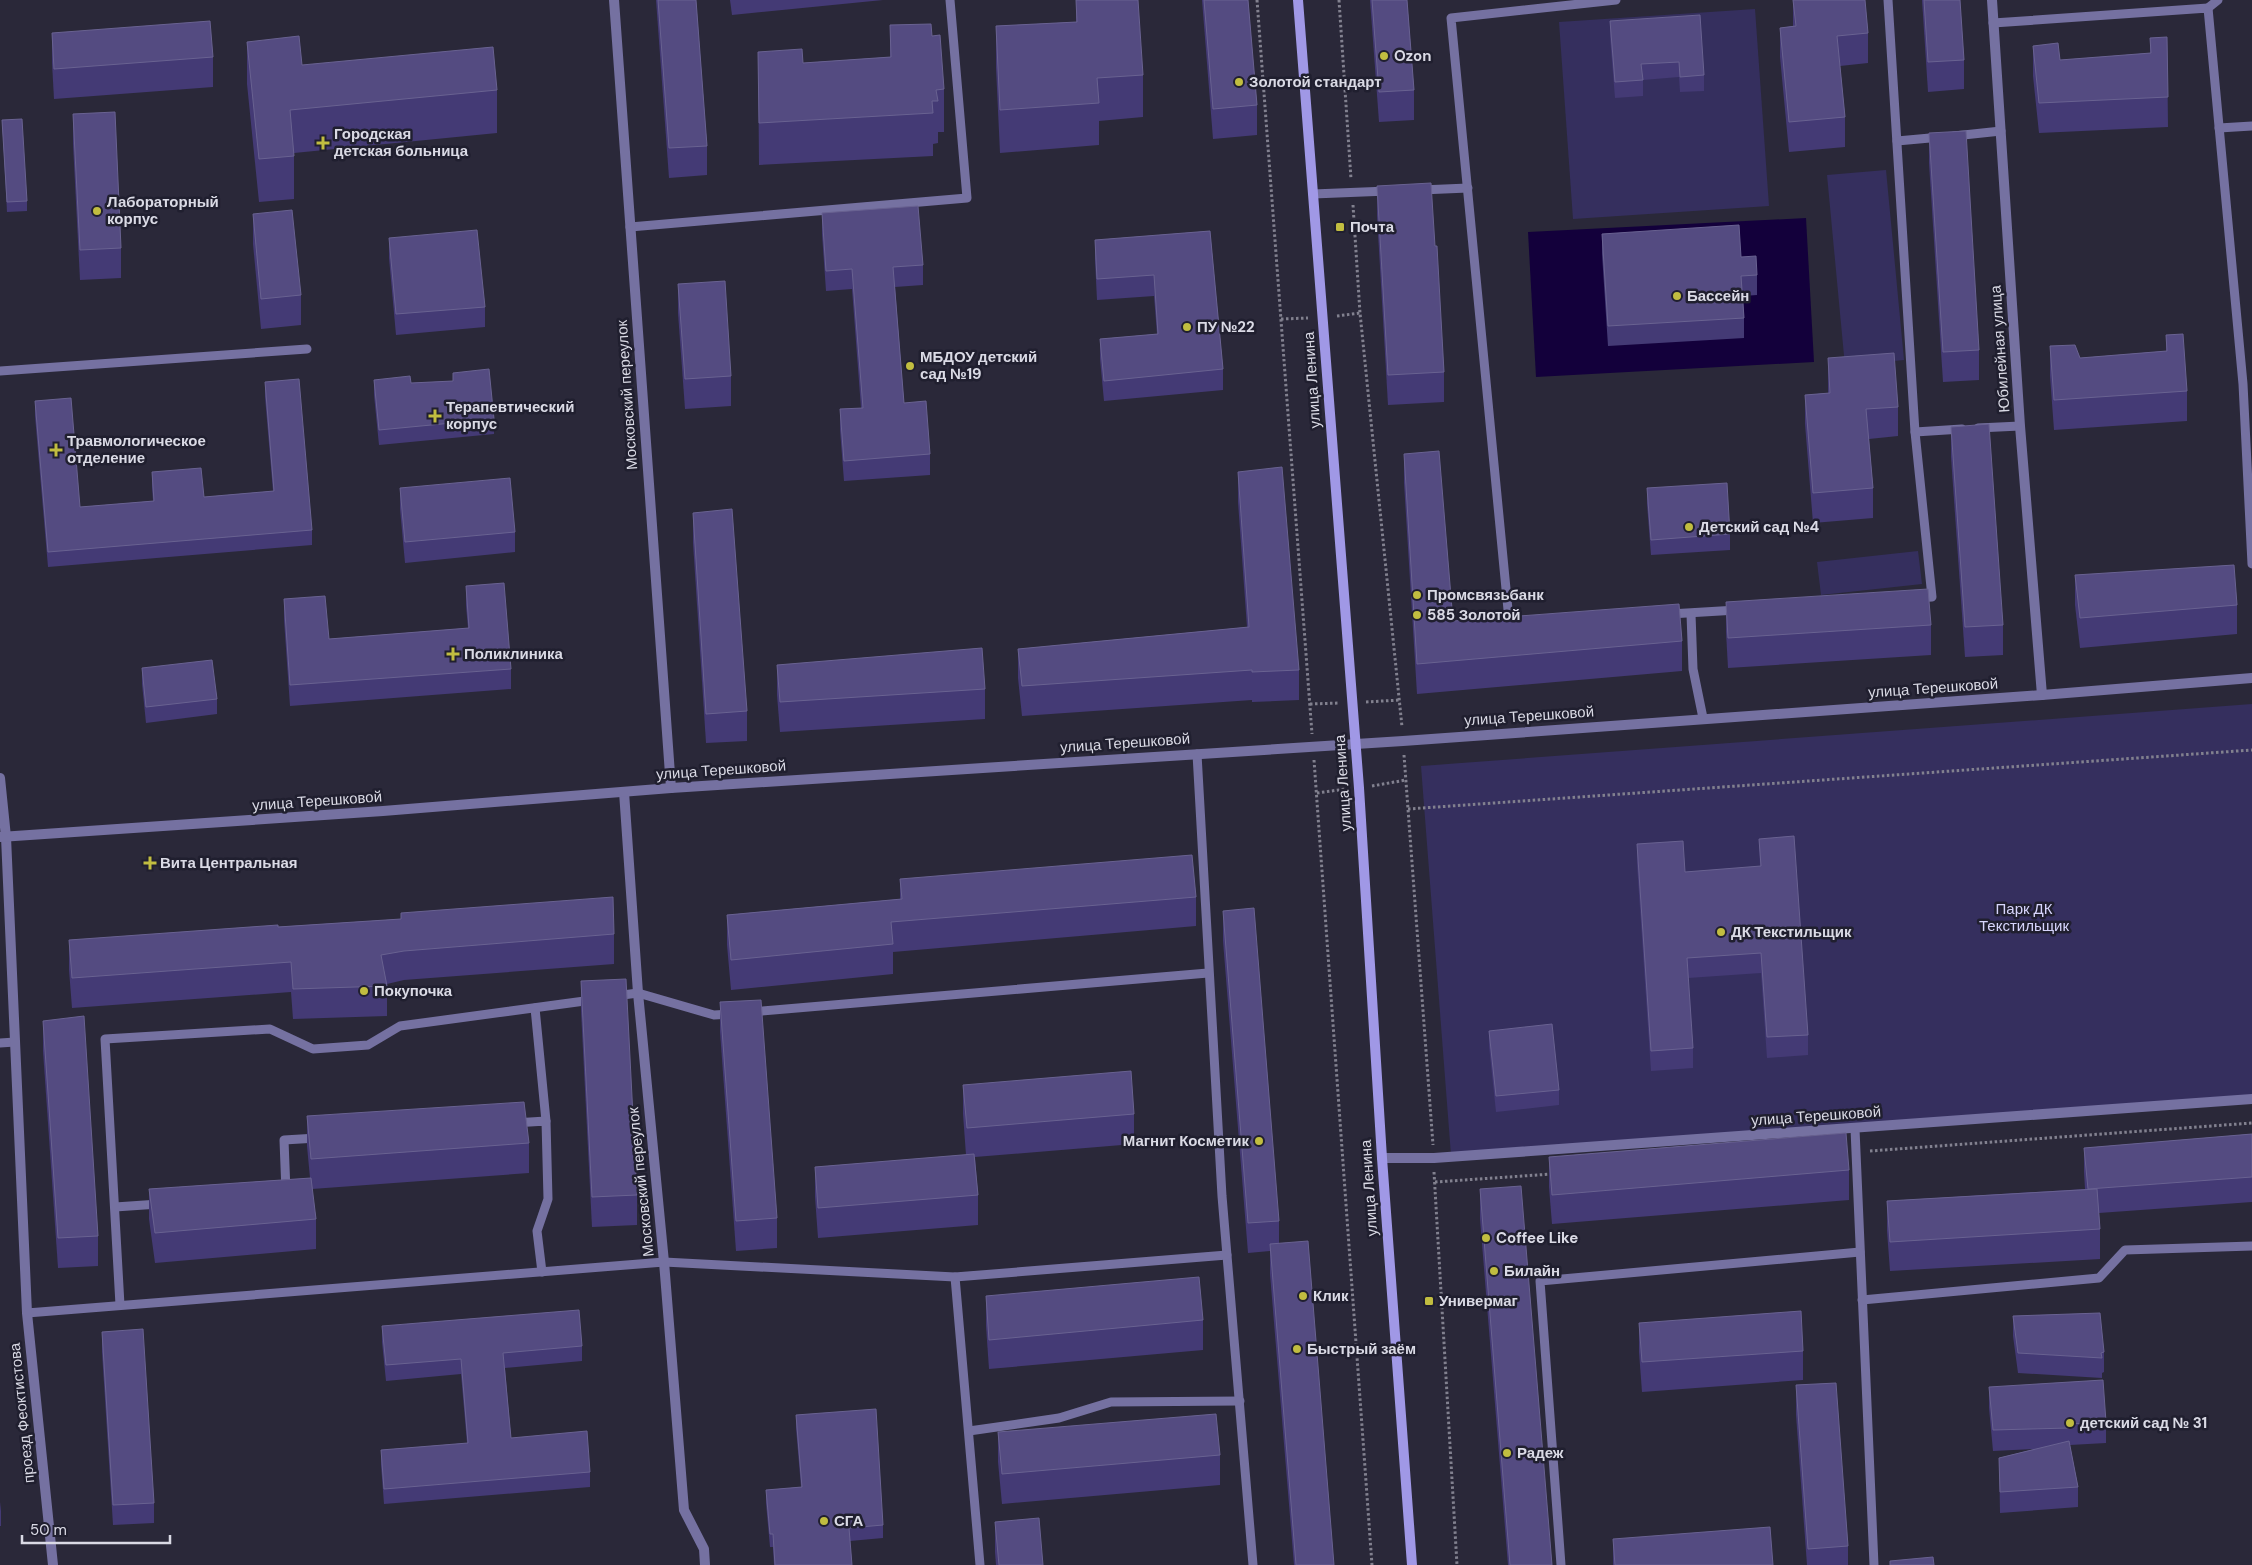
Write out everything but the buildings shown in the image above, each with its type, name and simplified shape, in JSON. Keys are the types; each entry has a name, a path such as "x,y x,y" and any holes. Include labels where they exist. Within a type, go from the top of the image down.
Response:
{"main road":[{"name":"улица Ленина","path":"1298,0 1355,744 1382,1158 1412,1565"}],"street":[{"name":"Московский переулок","path":"614,0 671,788"},
{"name":"Юбилейная улица","path":"1992,0 2020,426 2042,695"},
{"name":"улица Терешковой","path":"3,837 671,788 1403,741 2252,678"},
{"name":"проезд Феоктистова","path":"0,778 15,1042 27,1313 53,1565"},
{"name":"Московский переулок","path":"624,792 638,993 664,1262 684,1510 704,1549 705,1565"},
{"name":"улица Терешковой","path":"1382,1158 1434,1158 2252,1099"}],"lane":[{"path":"630,227 967,198 950,0"},
{"path":"1528,620 1509,620 1451,18 1616,0"},
{"path":"1888,0 1915,432 1932,597 1903,599"},
{"path":"1993,23 2208,8 2218,0"},
{"path":"2208,8 2248,393 2252,565"},
{"path":"2219,128 2252,126"},
{"path":"1897,141 2001,131"},
{"path":"1313,194 1468,188"},
{"path":"0,371 307,350"},
{"path":"1915,432 2020,426"},
{"path":"1662,615 1749,610"},
{"path":"1691,614 1694,669 1703,718"},
{"path":"1197,754 1208,973 1227,1255 1253,1565"},
{"path":"120,1305 105,1039 270,1029 313,1049 368,1045 400,1026 638,993 714,1016 1208,973"},
{"path":"535,1008 546,1121 548,1199 536,1231 542,1272"},
{"path":"0,1043 15,1042"},
{"path":"507,1124 546,1121"},
{"path":"1855,1129 1874,1565"},
{"path":"276,1196 286,1195 284,1140 323,1137"},
{"path":"115,1207 172,1203"},
{"path":"1862,1300 2099,1278 2126,1250 2252,1246"},
{"path":"1561,1565 1540,1281 1860,1252"},
{"path":"27,1313 664,1262 955,1278 1227,1255"},
{"path":"955,1278 980,1565"},
{"path":"969,1431 1059,1418 1111,1402 1240,1401"}],"path":[{"path":"1256,0 1313,746 1372,1565"},
{"path":"1339,0 1360,313 1403,741 1434,1158 1457,1565"},
{"path":"1408,809 2252,750"}],"green space":[{"path":"1755,9 1769,206 1573,219 1559,22"},
{"path":"1886,170 1904,360 1845,366 1827,175"},
{"path":"1918,551 1922,584 1821,595 1817,562"},
{"name":"Парк ДК Текстильщик","path":"2252,704 2252,1097 1451,1155 1421,766"}],"shaded area":[{"path":"1806,218 1814,362 1536,377 1528,232"}],"place":[{"name":"Ozon","path":"1384,56"},
{"name":"Золотой стандарт","path":"1239,82"},
{"name":"Городская детская больница","path":"323,143"},
{"name":"Лабораторный корпус","path":"97,211"},
{"name":"Почта","path":"1340,227"},
{"name":"Бассейн","path":"1677,296"},
{"name":"ПУ №22","path":"1187,327"},
{"name":"МБДОУ детский сад №19","path":"910,366"},
{"name":"Терапевтический корпус","path":"435,416"},
{"name":"Травмологическое отделение","path":"56,450"},
{"name":"Детский сад №4","path":"1689,527"},
{"name":"Промсвязьбанк","path":"1417,595"},
{"name":"585 Золотой","path":"1417,615"},
{"name":"Поликлиника","path":"453,654"},
{"name":"Вита Центральная","path":"150,863"},
{"name":"ДК Текстильщик","path":"1721,932"},
{"name":"Покупочка","path":"364,991"},
{"name":"Магнит Косметик","path":"1259,1141"},
{"name":"Coffee Like","path":"1486,1238"},
{"name":"Билайн","path":"1494,1271"},
{"name":"Клик","path":"1303,1296"},
{"name":"Универмаг","path":"1429,1301"},
{"name":"Быстрый заём","path":"1297,1349"},
{"name":"детский сад № 31","path":"2070,1423"},
{"name":"Радеж","path":"1507,1453"},
{"name":"СГА","path":"824,1521"}]}
